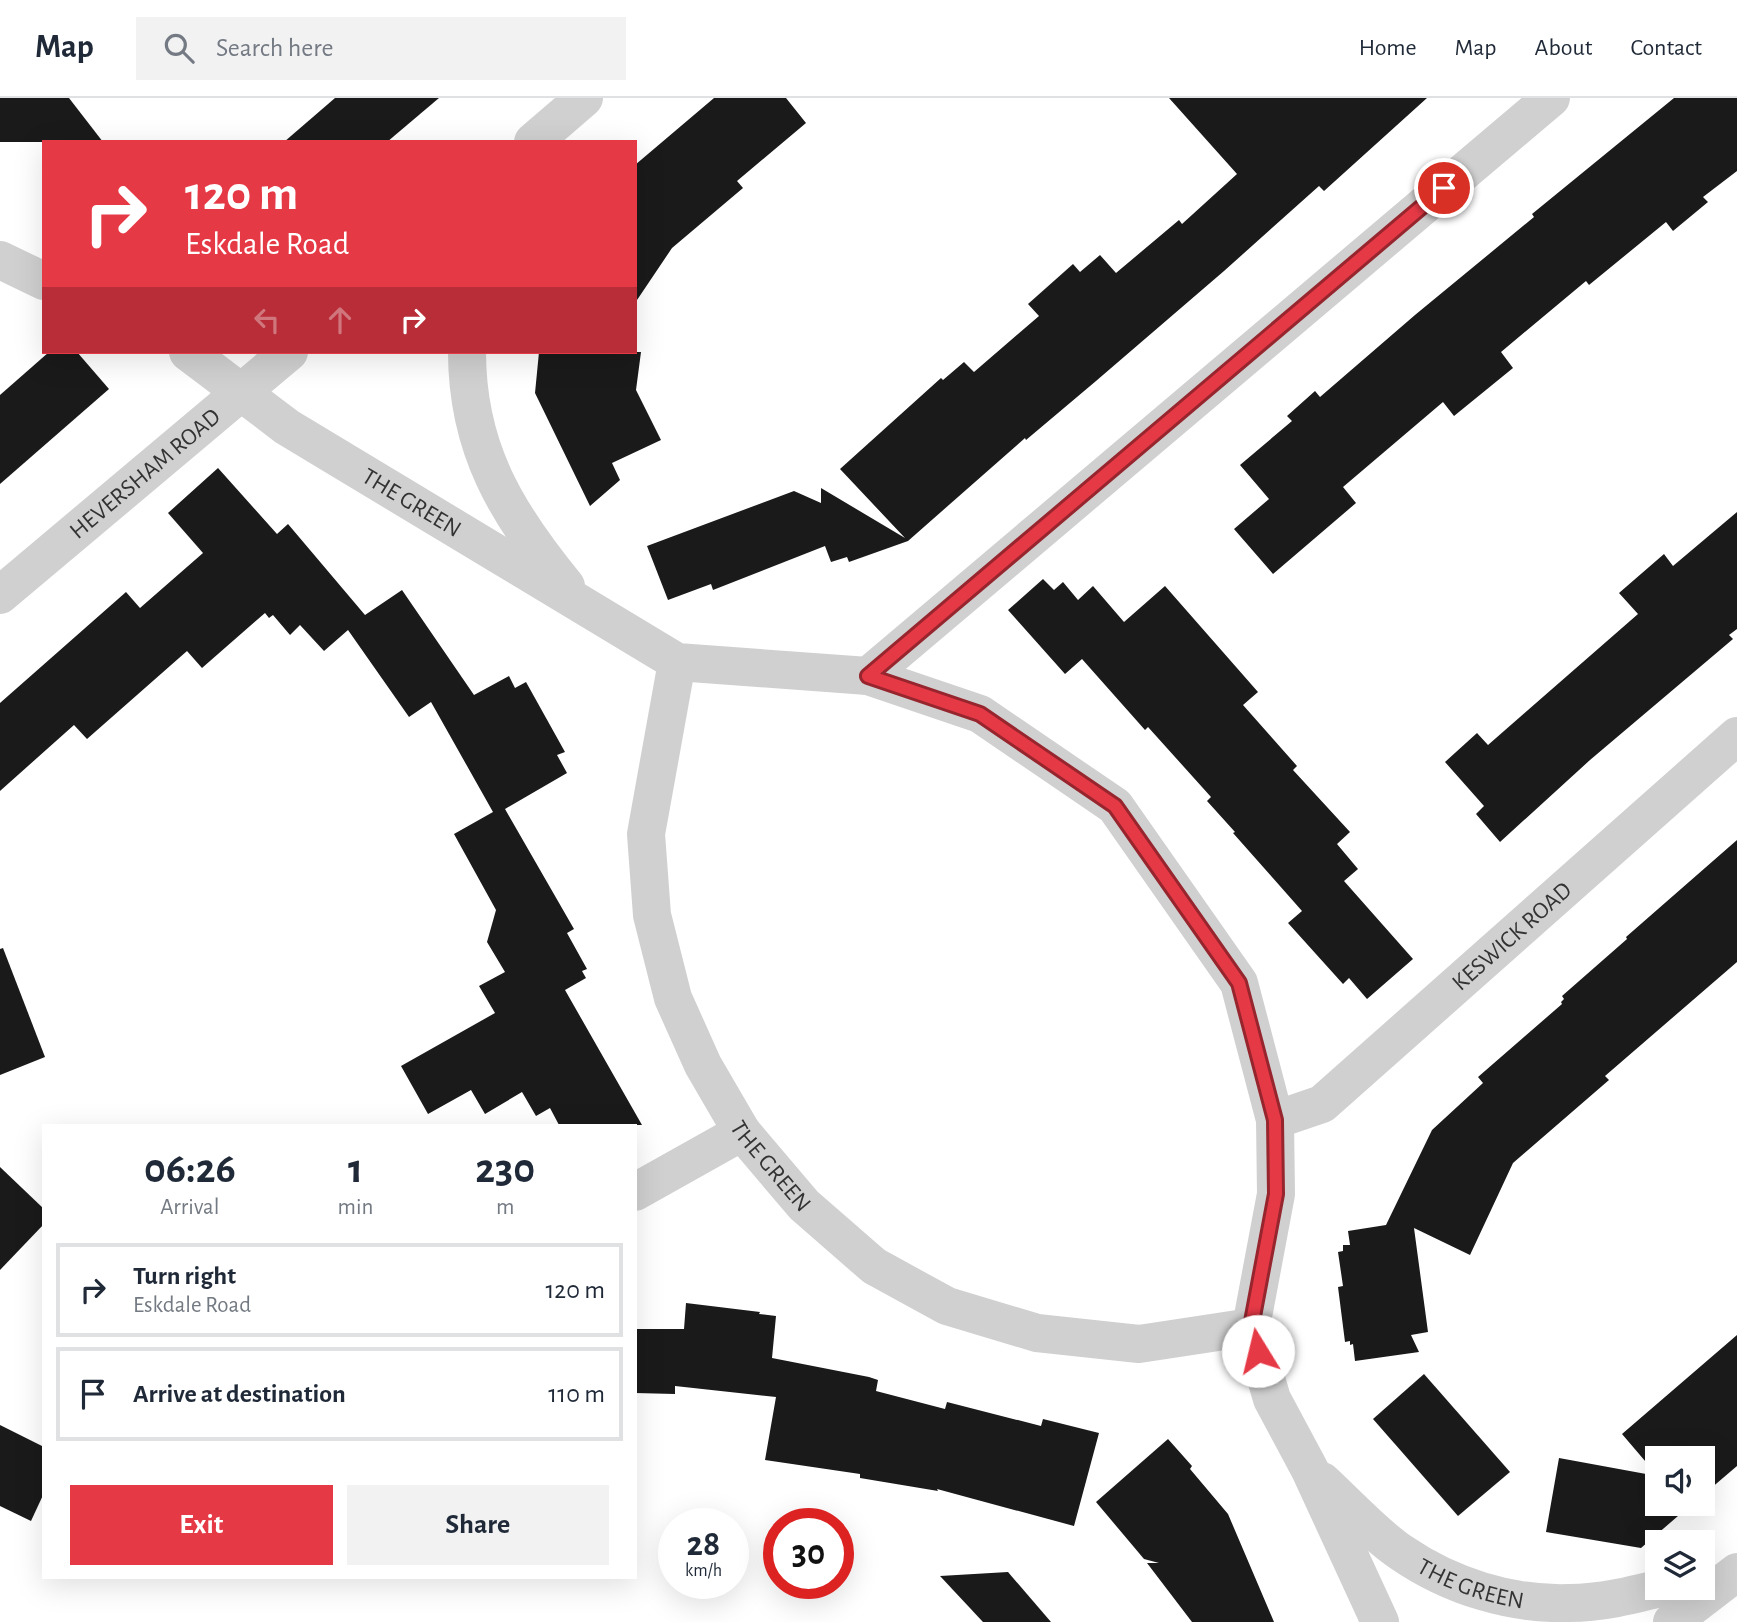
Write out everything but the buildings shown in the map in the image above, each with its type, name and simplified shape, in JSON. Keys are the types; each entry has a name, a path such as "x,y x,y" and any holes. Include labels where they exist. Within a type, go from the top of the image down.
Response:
{"street":[{"path":"542,137 584,98"},
{"path":"868,676 1551,98"},
{"path":"0,260 42,280"},
{"name":"THE GREEN","path":"191,354 287,427 677,662 868,676 980,714 1115,806 1239,983 1275,1120 1276,1194 1251,1327 1272,1399 1310,1470 1380,1622"},
{"name":"HEVERSHAM ROAD","path":"0,595 287,354"},
{"name":"THE GREEN","path":"467,354 467,386 478,438 497,485 531,544 582,607"},
{"name":"THE GREEN","path":"677,662 646,834 652,915 673,998 703,1065 741,1132 803,1205 874,1266 947,1306 1037,1333 1139,1344 1251,1327"},
{"name":"KESWICK ROAD","path":"1275,1120 1322,1104 1737,736"},
{"path":"637,1191 741,1132"},
{"name":"THE GREEN","path":"1310,1470 1399,1552 1434,1573 1470,1588 1515,1599 1568,1603 1617,1599 1645,1592"},
{"path":"1715,1576 1737,1571"},
{"path":"1672,1622 1737,1571"}],"route":[{"path":"1258,1351 1251,1327 1276,1194 1275,1120 1239,983 1115,806 980,714 868,676 1444,188"}]}
